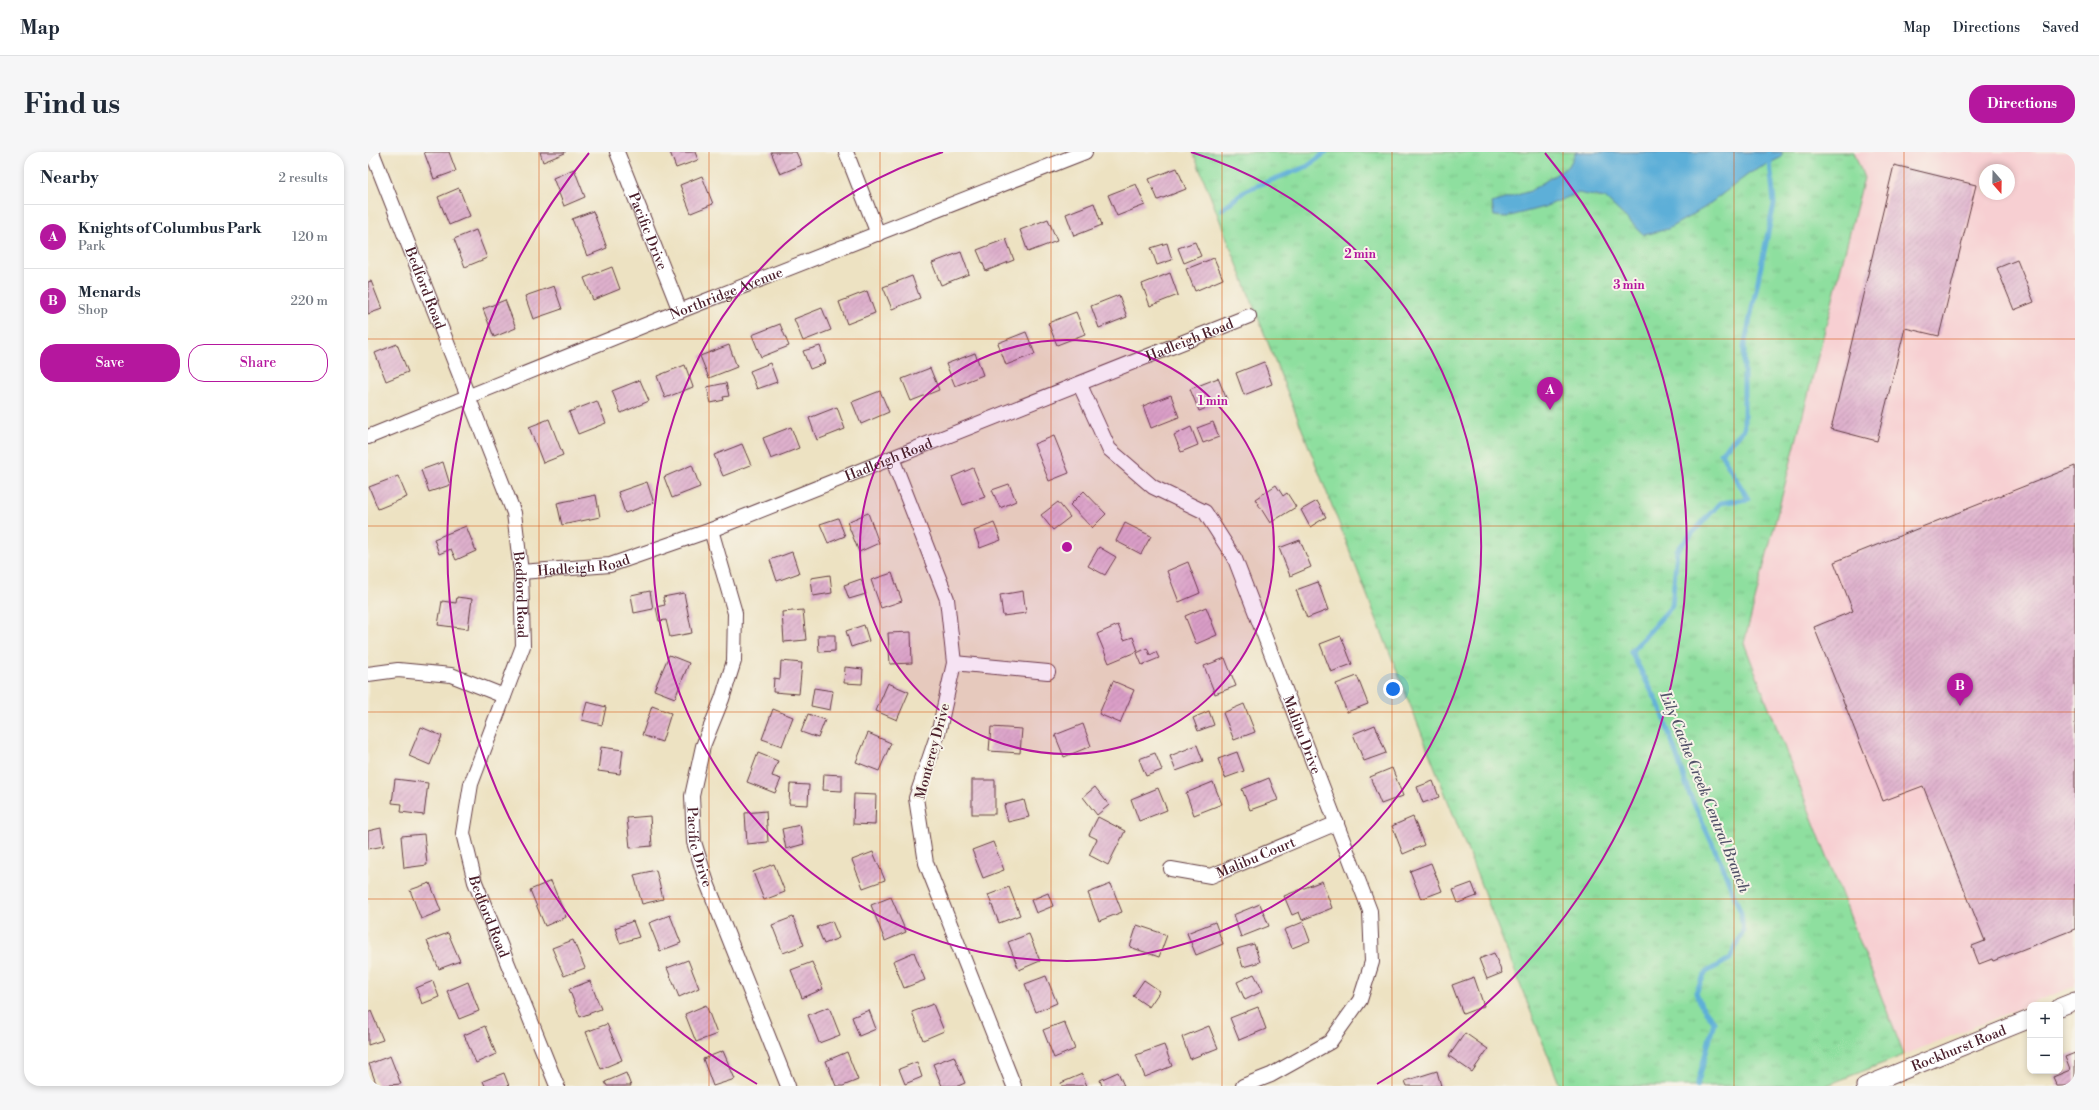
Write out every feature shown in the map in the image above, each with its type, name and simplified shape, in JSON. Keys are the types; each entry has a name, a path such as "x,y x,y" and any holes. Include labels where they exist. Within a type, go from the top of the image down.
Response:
{"street":[{"name":"Bedford Road","path":"372,152 514,513 521,572 523,646 470,784 463,833 475,882 557,1086"},
{"name":"Pacific Drive","path":"617,152 680,311"},
{"path":"846,152 878,234"},
{"name":"Northridge Avenue","path":"368,437 680,311 878,234 1077,154"},
{"name":"Hadleigh Road","path":"521,572 610,566 711,530 1080,385 1249,316"},
{"name":"Malibu Drive","path":"1080,385 1109,448 1153,487 1205,512 1235,559 1370,911 1372,962 1360,1000 1330,1042 1271,1075 1243,1086"},
{"name":"Monterey Drive","path":"892,458 947,599 954,663 938,730 916,798 924,856 1014,1086"},
{"name":"Pacific Drive","path":"711,530 735,613 734,661 722,698 703,746 692,796 694,842 707,883 788,1086"},
{"path":"954,663 1048,672"},
{"path":"368,674 398,670 451,675 504,696"},
{"name":"Malibu Court","path":"1171,869 1211,876 1337,823"},
{"path":"2063,1006 2075,1001"},
{"name":"Rockhurst Road","path":"1865,1086 2027,1021"}],"shaded area":[{"path":"1854,152 2075,152 2075,986 2035,1002 2027,1002 2027,1005 1904,1055 1744,643 1864,178"}],"green space":[{"path":"1193,152 1854,152 1864,178 1744,643 1904,1055 1825,1086 1560,1086"}],"water":[{"path":"1576,152 1782,152 1782,157 1750,173 1704,208 1668,229 1644,235 1605,198 1578,193 1544,207 1507,217 1494,216 1492,203 1530,191 1569,166"}],"building":[{"path":"424,152 449,152 456,171 434,179"},
{"path":"540,152 565,152 565,153 543,162"},
{"path":"670,152 695,152 698,160 676,168"},
{"path":"771,152 796,152 802,165 780,174"},
{"path":"1894,165 1976,185 1939,336 1905,328 1877,441 1831,429"},
{"path":"1177,168 1186,189 1158,200 1149,179"},
{"path":"574,169 585,197 564,206 553,178"},
{"path":"702,176 713,204 691,213 680,185"},
{"path":"1136,184 1145,205 1117,216 1108,195"},
{"path":"459,188 470,216 449,225 438,197"},
{"path":"1094,203 1102,225 1074,236 1066,214"},
{"path":"593,211 607,248 587,256 572,219"},
{"path":"1048,219 1057,241 1028,252 1020,230"},
{"path":"476,230 487,258 465,267 454,239"},
{"path":"1006,239 1014,260 986,271 977,250"},
{"path":"1195,242 1201,256 1184,263 1178,248"},
{"path":"1167,243 1172,260 1157,265 1151,248"},
{"path":"961,252 969,274 941,285 932,263"},
{"path":"1214,258 1223,279 1195,291 1186,269"},
{"path":"2017,260 2034,302 2014,310 1997,268"},
{"path":"612,267 620,289 593,300 584,278"},
{"path":"1170,273 1178,295 1150,306 1142,284"},
{"path":"912,276 920,298 892,309 883,287"},
{"path":"371,281 382,309 368,314 368,282"},
{"path":"554,286 562,309 533,319 525,296"},
{"path":"867,291 875,313 847,324 839,302"},
{"path":"1119,295 1127,317 1099,328 1091,306"},
{"path":"505,300 516,328 494,337 483,309"},
{"path":"822,308 831,330 803,341 794,319"},
{"path":"1076,312 1085,334 1057,345 1048,323"},
{"path":"780,324 789,346 761,357 752,335"},
{"path":"1026,332 1035,354 1006,365 998,343"},
{"path":"397,344 408,372 386,381 375,353"},
{"path":"729,345 737,367 709,378 700,356"},
{"path":"820,346 826,363 810,369 803,351"},
{"path":"975,353 983,375 955,386 946,364"},
{"path":"1264,362 1272,384 1244,395 1236,373"},
{"path":"770,363 777,382 757,389 750,371"},
{"path":"685,365 693,387 665,398 657,376"},
{"path":"930,368 939,390 911,401 902,379"},
{"path":"1218,378 1227,400 1199,411 1190,389"},
{"path":"640,380 649,401 621,413 612,391"},
{"path":"726,383 729,396 723,397 724,400 711,403 707,387"},
{"path":"880,391 889,412 861,424 852,402"},
{"path":"1171,395 1179,417 1151,428 1143,406"},
{"path":"597,401 606,423 578,434 569,412"},
{"path":"837,407 845,429 817,440 809,418"},
{"path":"549,419 563,455 543,463 529,427"},
{"path":"1213,422 1219,437 1203,443 1197,428"},
{"path":"791,427 799,448 771,459 763,438"},
{"path":"1191,427 1198,445 1181,452 1174,435"},
{"path":"1054,436 1069,473 1049,481 1034,444"},
{"path":"742,444 751,465 723,476 714,455"},
{"path":"443,462 450,485 429,492 421,470"},
{"path":"692,465 700,487 672,498 664,477"},
{"path":"2075,466 2075,929 1993,961 1992,959 1979,964 1972,946 1985,941 1923,786 1883,801 1814,627 1853,611 1834,562"},
{"path":"973,468 985,497 963,505 952,477"},
{"path":"398,476 407,497 378,509 369,487"},
{"path":"647,482 654,503 625,513 618,492"},
{"path":"1009,484 1016,501 1000,508 992,490"},
{"path":"1276,485 1283,496 1287,493 1296,507 1270,523 1255,499"},
{"path":"1084,491 1106,514 1092,528 1070,505"},
{"path":"596,495 600,517 562,525 557,503"},
{"path":"1317,501 1326,517 1310,527 1301,510"},
{"path":"1058,502 1070,517 1053,530 1041,515"},
{"path":"868,513 879,543 859,552 847,522"},
{"path":"838,518 845,536 828,543 820,524"},
{"path":"994,523 1001,540 980,548 974,531"},
{"path":"1125,523 1151,536 1141,554 1116,541"},
{"path":"466,526 476,551 456,560 451,549 439,554 434,539"},
{"path":"1300,540 1311,567 1290,576 1279,548"},
{"path":"1099,547 1116,557 1105,575 1088,566"},
{"path":"792,552 799,573 777,581 770,560"},
{"path":"1188,562 1200,593 1179,602 1167,571"},
{"path":"892,573 902,601 881,608 871,580"},
{"path":"830,575 832,593 813,596 811,578"},
{"path":"861,579 866,594 849,599 844,585"},
{"path":"1318,582 1328,610 1307,618 1296,590"},
{"path":"650,591 653,609 634,613 631,595"},
{"path":"1023,591 1026,613 1003,616 1000,595"},
{"path":"684,593 692,633 670,637 666,620 659,621 656,607 665,605 663,597"},
{"path":"457,597 472,599 468,629 438,625 442,601 456,603"},
{"path":"1206,607 1217,635 1196,644 1185,616"},
{"path":"803,610 806,640 784,642 782,612"},
{"path":"864,625 869,641 851,647 846,631"},
{"path":"1118,625 1124,640 1133,637 1138,651 1109,663 1097,634"},
{"path":"911,632 912,663 890,664 888,633"},
{"path":"818,635 835,635 835,651 819,652"},
{"path":"1341,636 1352,664 1331,672 1320,644"},
{"path":"1147,648 1150,655 1156,652 1159,658 1142,665 1137,653"},
{"path":"669,655 689,663 675,698 654,690"},
{"path":"1225,658 1236,686 1215,694 1204,666"},
{"path":"781,661 802,663 799,694 773,692 774,678 780,679"},
{"path":"845,667 863,669 862,684 844,683"},
{"path":"1357,676 1368,704 1347,712 1336,684"},
{"path":"1113,681 1134,690 1120,723 1099,714"},
{"path":"888,683 909,692 897,720 876,711"},
{"path":"814,688 833,691 830,710 811,706"},
{"path":"587,702 606,707 602,725 582,720"},
{"path":"1244,704 1255,732 1234,740 1223,713"},
{"path":"652,706 671,713 662,742 642,735"},
{"path":"773,709 793,717 782,746 762,739"},
{"path":"1209,711 1214,725 1198,731 1193,718"},
{"path":"808,714 825,720 818,738 801,732"},
{"path":"1083,724 1091,746 1064,757 1055,735"},
{"path":"1375,725 1386,753 1364,761 1353,734"},
{"path":"421,727 442,736 430,765 409,756"},
{"path":"991,727 1022,729 1020,753 989,751"},
{"path":"868,733 891,743 879,771 856,762"},
{"path":"1197,745 1203,761 1176,771 1170,756"},
{"path":"601,747 623,750 620,774 598,771"},
{"path":"1237,752 1244,771 1225,778 1218,759"},
{"path":"758,753 778,761 772,776 781,779 775,793 747,782"},
{"path":"1155,753 1162,770 1146,776 1139,759"},
{"path":"1392,768 1403,796 1381,804 1370,777"},
{"path":"824,774 842,775 842,791 823,790"},
{"path":"1269,778 1278,800 1250,810 1242,789"},
{"path":"395,779 428,783 424,815 401,812 402,804 392,803"},
{"path":"972,780 995,780 995,814 972,814"},
{"path":"1433,781 1439,797 1423,803 1417,787"},
{"path":"1213,782 1222,804 1194,815 1186,793"},
{"path":"790,784 809,785 808,805 789,804"},
{"path":"1095,787 1109,805 1097,815 1083,797"},
{"path":"1158,788 1167,810 1139,821 1131,799"},
{"path":"854,794 876,795 875,825 853,824"},
{"path":"1024,800 1029,817 1008,822 1004,805"},
{"path":"766,811 768,842 747,844 745,813"},
{"path":"650,816 652,846 630,848 627,818"},
{"path":"1098,817 1125,831 1108,865 1089,855 1097,839 1089,835"},
{"path":"1413,817 1424,845 1403,854 1392,826"},
{"path":"800,825 804,844 786,849 782,829"},
{"path":"381,828 384,846 368,849 368,831"},
{"path":"424,834 427,865 404,868 401,836"},
{"path":"993,842 1004,870 983,878 972,850"},
{"path":"873,852 885,880 863,888 852,860"},
{"path":"1431,863 1442,891 1421,899 1410,871"},
{"path":"774,864 785,892 764,900 753,872"},
{"path":"656,870 663,899 642,904 634,875"},
{"path":"551,881 566,917 545,926 530,890"},
{"path":"1322,881 1332,908 1302,920 1299,912 1292,915 1284,896"},
{"path":"430,883 441,911 421,919 410,890"},
{"path":"1472,883 1477,896 1458,903 1453,890"},
{"path":"1111,884 1122,912 1099,921 1088,893"},
{"path":"1009,887 1020,915 999,923 988,895"},
{"path":"1048,893 1053,906 1036,913 1031,900"},
{"path":"891,897 906,932 885,941 871,905"},
{"path":"1260,904 1269,926 1241,937 1233,915"},
{"path":"670,915 681,943 660,951 649,923"},
{"path":"793,917 804,945 783,953 772,925"},
{"path":"633,921 639,937 620,943 615,928"},
{"path":"832,921 839,938 824,944 817,927"},
{"path":"1215,922 1223,944 1196,955 1187,933"},
{"path":"1303,922 1310,941 1292,948 1284,930"},
{"path":"1137,925 1167,935 1159,957 1130,947"},
{"path":"448,933 460,961 439,969 427,941"},
{"path":"1029,934 1040,961 1019,970 1008,942"},
{"path":"573,940 585,968 564,976 552,948"},
{"path":"1254,944 1260,962 1243,967 1237,949"},
{"path":"914,952 925,980 904,988 893,961"},
{"path":"1494,953 1502,973 1487,979 1479,959"},
{"path":"688,960 699,988 679,997 667,968"},
{"path":"812,962 823,989 802,998 791,970"},
{"path":"1254,974 1263,991 1245,1000 1237,982"},
{"path":"1046,976 1057,1003 1036,1012 1025,984"},
{"path":"1474,977 1484,1006 1463,1014 1452,985"},
{"path":"1144,980 1160,991 1149,1007 1133,996"},
{"path":"433,981 439,997 422,1004 416,988"},
{"path":"590,981 601,1009 580,1017 569,989"},
{"path":"468,982 479,1011 459,1019 447,991"},
{"path":"933,1004 944,1031 923,1040 912,1012"},
{"path":"706,1005 717,1034 696,1042 685,1014"},
{"path":"829,1007 840,1035 819,1043 808,1015"},
{"path":"1258,1007 1266,1029 1239,1040 1230,1018"},
{"path":"869,1010 876,1029 859,1036 852,1017"},
{"path":"371,1011 383,1040 368,1045 368,1013"},
{"path":"1064,1022 1075,1049 1054,1058 1043,1030"},
{"path":"607,1024 622,1060 601,1069 586,1032"},
{"path":"485,1026 496,1054 476,1063 464,1035"},
{"path":"1209,1026 1218,1048 1190,1059 1182,1037"},
{"path":"1465,1033 1488,1049 1472,1072 1449,1056"},
{"path":"1164,1045 1172,1066 1145,1077 1136,1055"},
{"path":"723,1051 735,1079 713,1086 703,1059"},
{"path":"847,1052 858,1080 843,1086 836,1086 826,1061"},
{"path":"2075,1053 2075,1086 2057,1086 2053,1077 2070,1070 2065,1057"},
{"path":"390,1056 401,1084 377,1086 369,1064"},
{"path":"954,1056 965,1083 958,1086 942,1086 933,1064"},
{"path":"917,1062 922,1077 905,1084 899,1069"},
{"path":"1437,1071 1441,1086 1407,1086 1405,1081"},
{"path":"1118,1072 1124,1086 1102,1086 1100,1080"},
{"path":"504,1073 509,1086 485,1086 483,1081"},
{"path":"626,1073 631,1086 607,1086 605,1082"},
{"path":"1082,1074 1087,1086 1062,1086 1061,1083"}],"waterway":[{"path":"1222,209 1246,190 1308,166 1326,152"},
{"name":"Lily Cache Creek Central Branch","path":"1697,1086 1714,1022 1701,1005 1696,992 1706,972 1730,959 1743,931 1741,913 1723,867 1689,793 1661,709 1631,652 1672,606 1677,550 1720,503 1748,499 1721,453 1744,429 1744,347 1774,204 1769,152"}],"place":[{"name":"Knights of Columbus Park","path":"1550,410"},
{"name":"Menards","path":"1960,706"}]}
